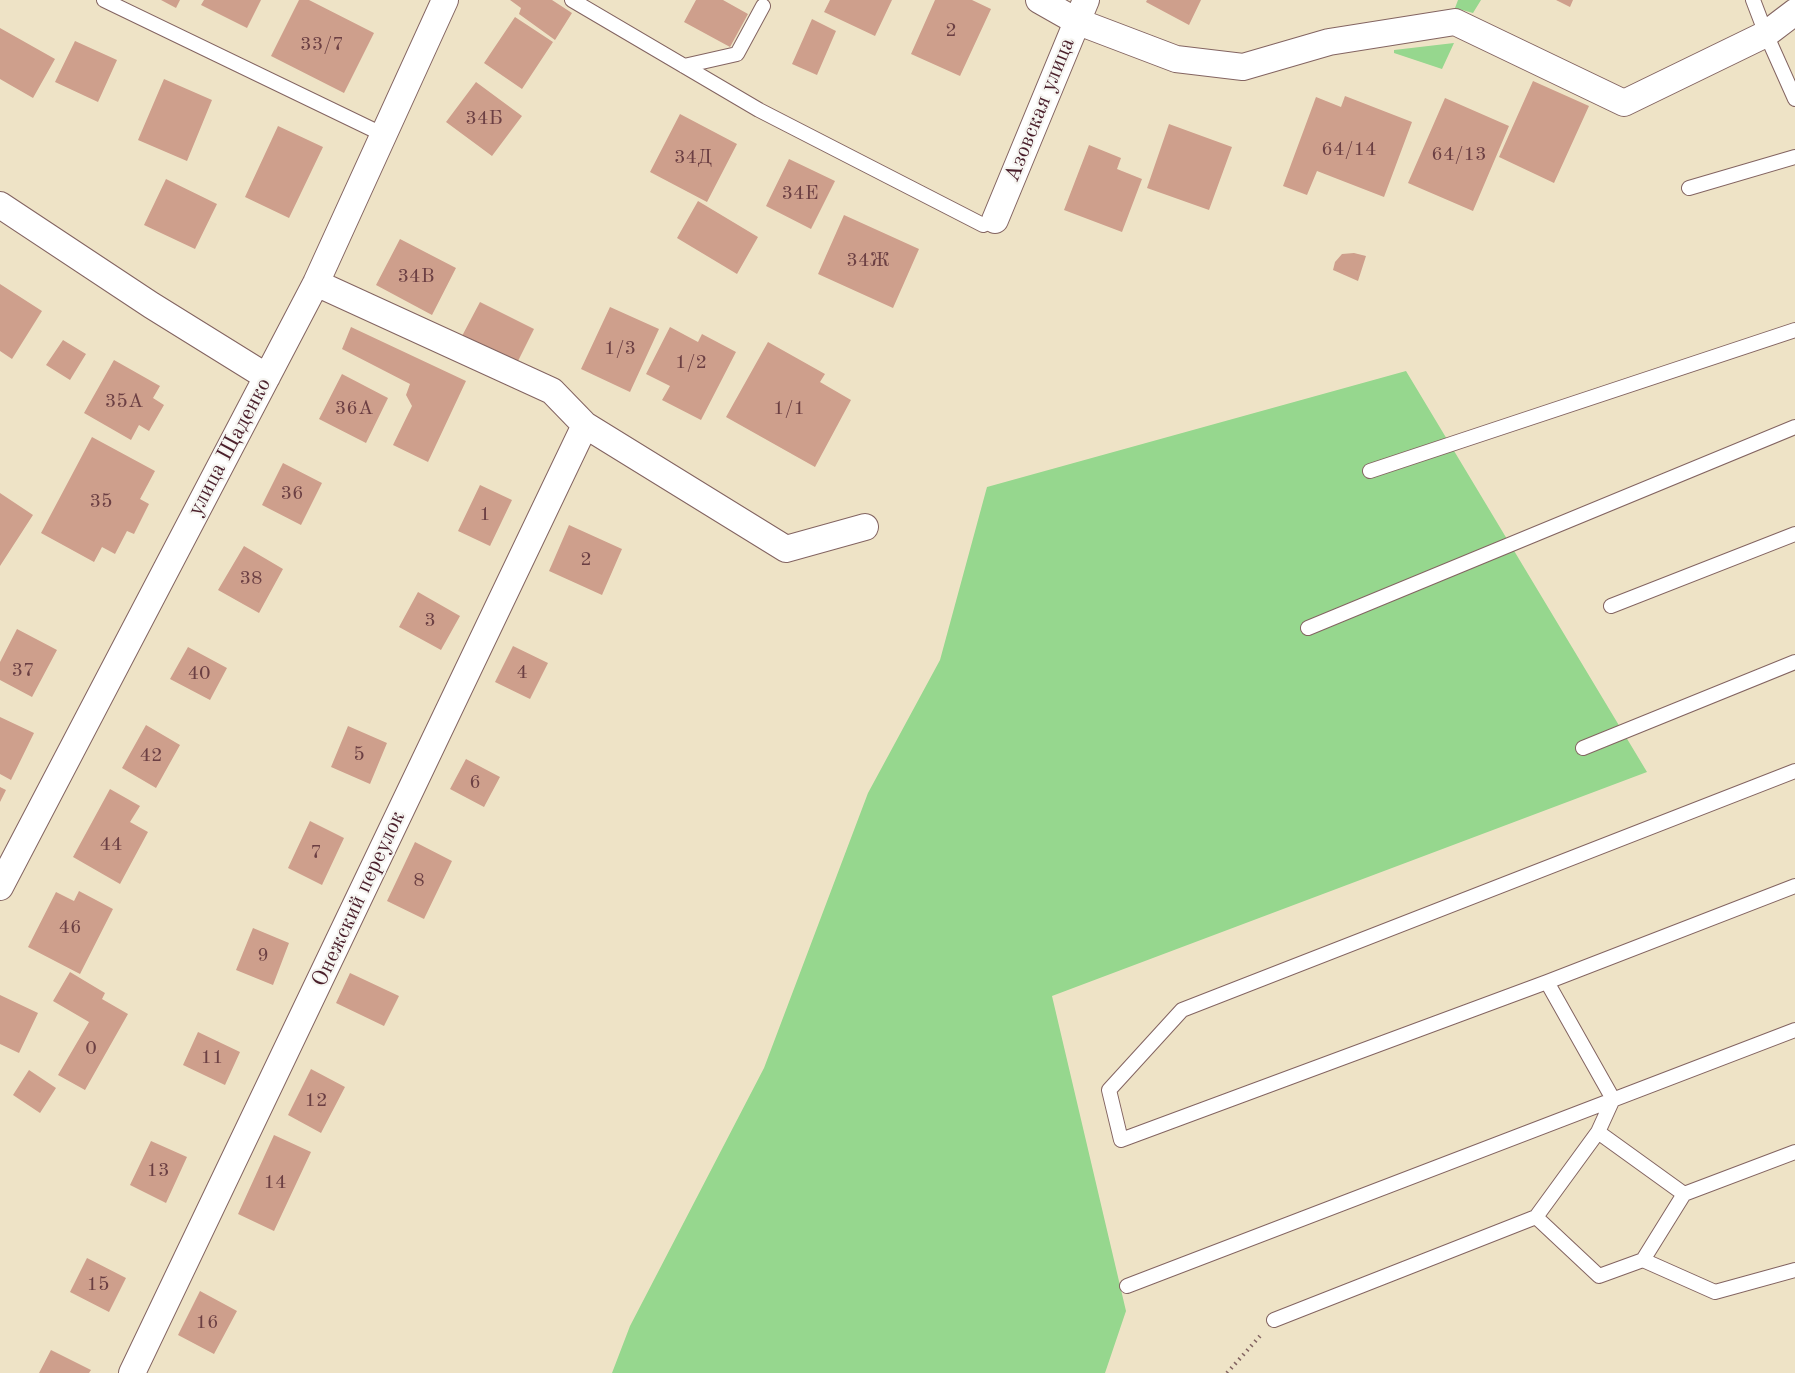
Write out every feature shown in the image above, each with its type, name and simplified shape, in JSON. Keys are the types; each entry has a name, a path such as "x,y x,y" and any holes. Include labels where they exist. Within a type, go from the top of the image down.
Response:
{"street":[{"name":"улица Щаденко","path":"0,887 316,283 445,0"},
{"path":"1039,0 1081,10 1176,59 1243,67 1329,42 1455,22 1624,103 1766,34 1795,13"},
{"name":"Азовская улица","path":"995,220 1081,10"},
{"path":"0,205 151,305 267,376"},
{"path":"316,283 552,391 585,425 786,549 865,527"},
{"name":"Онежский переулок","path":"132,1373 585,425"}],"lane":[{"path":"104,0 384,135"},
{"path":"572,0 759,110 983,225 995,220"},
{"path":"1753,0 1795,99"},
{"path":"684,66 737,54 763,6"},
{"path":"1689,188 1795,157"},
{"path":"1370,471 1795,330"},
{"path":"1308,628 1795,427"},
{"path":"1611,606 1795,534"},
{"path":"1583,748 1795,662"},
{"path":"1795,771 1182,1010 1109,1090 1121,1140 1546,982 1795,886"},
{"path":"1546,982 1613,1099"},
{"path":"1127,1286 1795,1030"},
{"path":"1274,1320 1536,1217 1598,1132 1613,1099"},
{"path":"1598,1132 1684,1194"},
{"path":"1536,1217 1599,1276 1643,1260 1684,1194 1795,1152"},
{"path":"1643,1260 1715,1292 1795,1270"}],"path":[{"path":"1227,1373 1274,1320"}],"green space":[{"path":"1458,0 1481,0 1473,13 1455,8"},
{"path":"1454,43 1442,69 1394,53 1394,50"},
{"path":"1406,371 1647,772 1052,996 1126,1311 1105,1373 612,1373 630,1326 764,1068 868,793 940,660 987,487"}],"building":[{"path":"161,0 180,0 176,8"},
{"path":"204,0 261,0 247,28 201,5"},
{"path":"299,0 309,0 374,33 344,93 271,56"},
{"path":"510,0 552,0 572,13 555,40 519,14 521,8"},
{"path":"696,0 723,0 748,14 730,47 684,22"},
{"path":"830,0 892,0 875,36 824,12"},
{"path":"935,0 972,0 991,9 960,76 911,54"},
{"path":"1147,0 1201,0 1189,25 1146,2"},
{"path":"1556,0 1573,0 1570,7"},
{"path":"515,17 553,42 522,89 484,63"},
{"path":"812,19 836,31 817,75 792,64"},
{"path":"0,28 55,59 33,98 0,79"},
{"path":"75,41 117,60 98,102 55,82"},
{"path":"164,79 212,100 187,161 138,140"},
{"path":"1533,81 1589,106 1554,183 1499,157"},
{"path":"476,82 522,116 492,156 446,122"},
{"path":"1345,96 1412,122 1384,197 1317,171 1307,195 1283,186 1316,97 1341,107"},
{"path":"1445,98 1509,126 1473,211 1408,183"},
{"path":"680,114 737,144 707,202 650,172"},
{"path":"1169,124 1232,147 1209,210 1147,188"},
{"path":"278,126 323,147 289,218 245,197"},
{"path":"1089,145 1121,158 1117,169 1142,179 1122,232 1064,210"},
{"path":"789,159 835,181 811,229 766,206"},
{"path":"166,179 217,204 195,249 144,225"},
{"path":"698,201 758,237 737,274 677,238"},
{"path":"844,215 919,249 893,308 818,274"},
{"path":"400,239 456,268 432,315 376,285"},
{"path":"1354,253 1366,256 1358,281 1333,270 1335,262 1342,254"},
{"path":"0,284 42,311 12,359 0,351"},
{"path":"480,302 534,329 517,363 462,336"},
{"path":"610,307 659,329 630,392 581,369"},
{"path":"351,327 466,381 428,462 393,445 412,406 406,395 410,384 342,349"},
{"path":"670,327 698,342 702,334 736,352 701,420 662,400 670,386 646,374"},
{"path":"63,340 86,354 70,380 46,365"},
{"path":"768,342 825,374 820,382 851,400 815,467 726,417"},
{"path":"114,360 160,386 153,398 164,405 149,431 139,425 131,440 84,413"},
{"path":"342,374 388,398 366,443 319,419"},
{"path":"92,437 155,471 140,499 149,504 134,534 127,531 115,554 102,547 94,562 41,533"},
{"path":"283,463 322,483 301,525 262,505"},
{"path":"480,485 512,500 490,546 458,531"},
{"path":"0,493 33,515 0,566"},
{"path":"569,525 622,549 602,595 549,571"},
{"path":"244,546 283,569 259,613 218,590"},
{"path":"418,592 460,616 441,650 399,627"},
{"path":"17,629 57,650 32,697 0,680 0,662"},
{"path":"513,646 548,663 530,699 495,682"},
{"path":"188,647 227,668 210,700 170,679"},
{"path":"0,717 34,733 11,780 0,774"},
{"path":"146,725 180,745 156,788 122,768"},
{"path":"348,726 387,743 370,784 331,767"},
{"path":"466,759 500,777 484,807 450,789"},
{"path":"0,787 6,790 0,802"},
{"path":"110,789 140,806 130,822 148,832 120,884 73,857"},
{"path":"310,821 344,838 322,885 288,868"},
{"path":"415,842 452,861 424,919 387,901"},
{"path":"79,891 113,909 80,974 28,947 56,892 74,901"},
{"path":"253,928 289,943 273,985 236,970"},
{"path":"70,972 105,993 102,999 128,1014 85,1090 58,1075 89,1022 53,1001"},
{"path":"350,973 399,996 384,1026 336,1003"},
{"path":"0,995 38,1013 19,1053 0,1044"},
{"path":"198,1032 240,1052 225,1085 183,1065"},
{"path":"311,1069 345,1087 321,1133 288,1115"},
{"path":"29,1070 56,1088 40,1113 13,1095"},
{"path":"274,1135 311,1152 274,1231 238,1214"},
{"path":"151,1141 187,1157 166,1203 130,1185"},
{"path":"87,1258 126,1278 109,1312 70,1292"},
{"path":"200,1291 237,1311 214,1354 178,1335"},
{"path":"51,1350 91,1370 89,1373 39,1373"}]}
